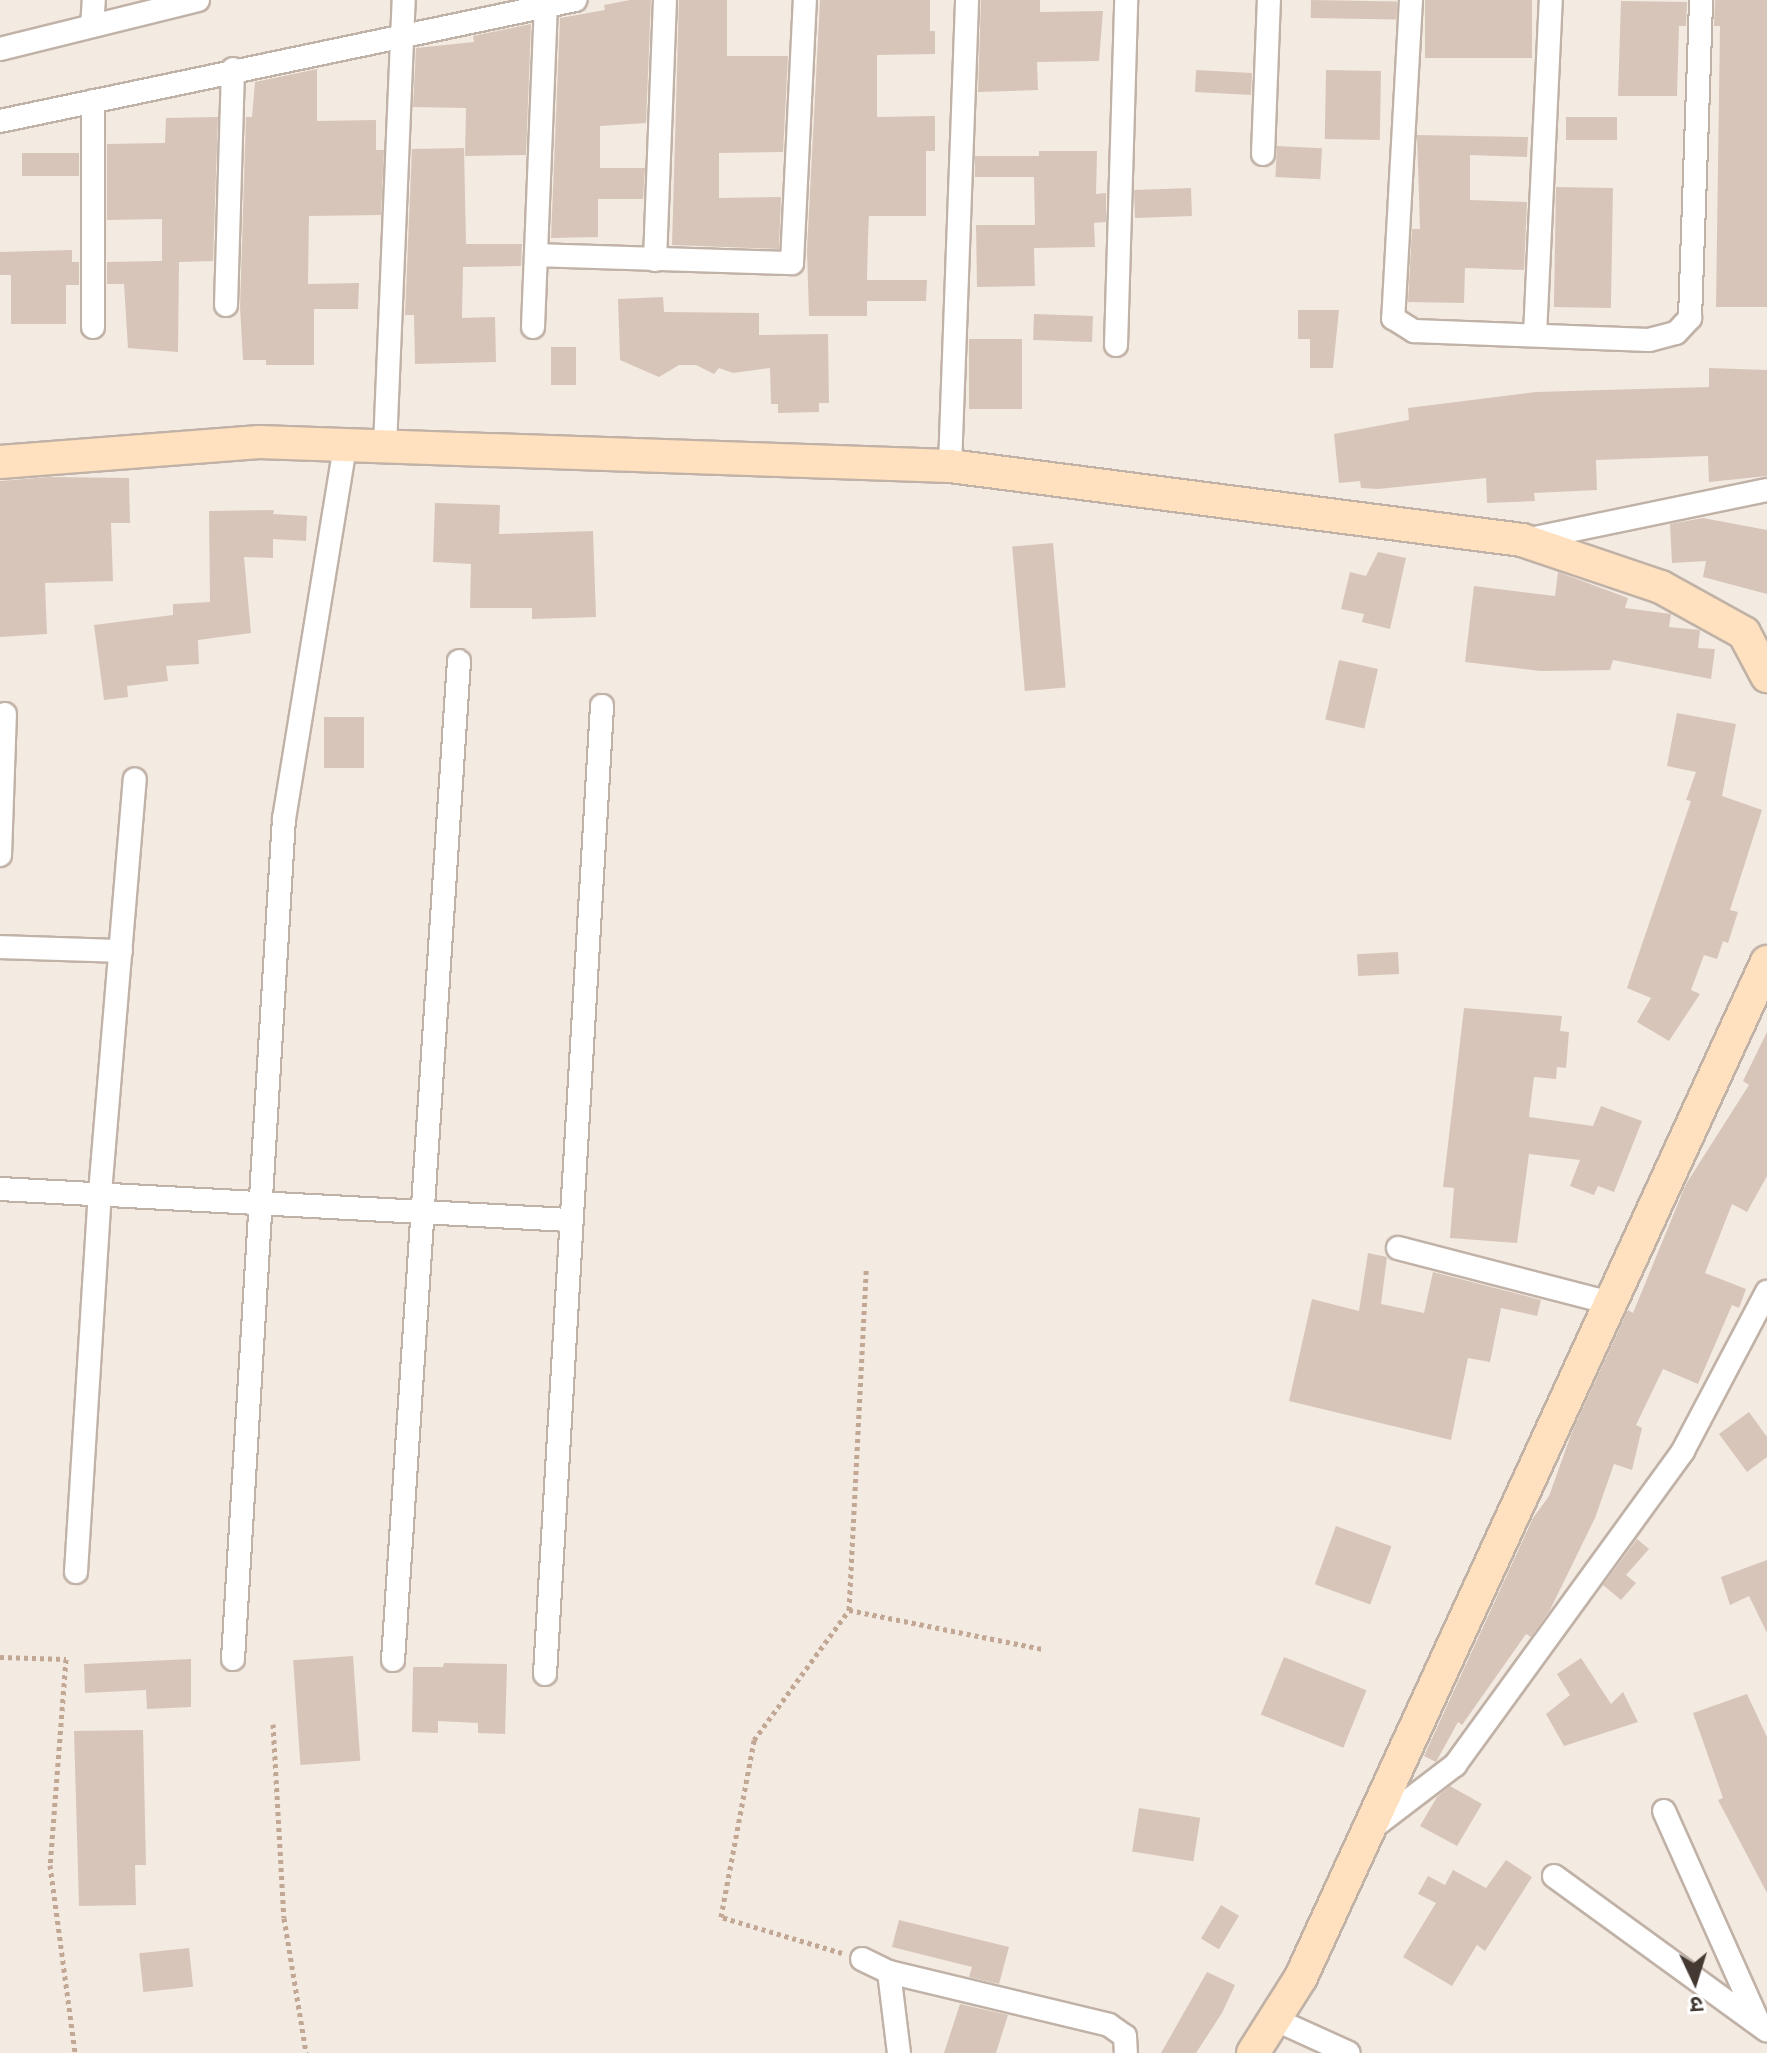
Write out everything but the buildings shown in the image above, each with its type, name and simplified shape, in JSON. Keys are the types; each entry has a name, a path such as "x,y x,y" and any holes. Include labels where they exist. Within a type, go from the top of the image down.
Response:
{"main road":[{"path":"0,462 259,442 950,466 1522,540 1661,587 1730,625 1744,633 1767,676"},
{"path":"1253,2053 1301,1977 1371,1829 1614,1304 1767,962"}],"street":[{"path":"92,26 94,0"},
{"path":"0,49 198,0"},
{"path":"385,446 404,0"},
{"path":"0,121 233,69 402,38 575,0"},
{"path":"655,260 665,0"},
{"path":"536,255 792,263 805,0"},
{"path":"950,466 967,0"},
{"path":"1116,345 1126,0"},
{"path":"1263,154 1269,0"},
{"path":"1411,0 1393,318 1414,331 1649,340 1676,333 1690,318 1701,0"},
{"path":"1535,335 1551,0"},
{"path":"533,327 546,6"},
{"path":"226,305 233,69"},
{"path":"93,101 93,327"},
{"path":"233,1659 258,1201 284,819 345,445"},
{"path":"1522,540 1767,490"},
{"path":"393,1660 420,1209 459,661"},
{"path":"545,1674 569,1220 602,706"},
{"path":"0,855 5,714"},
{"path":"76,1572 100,1193 135,779"},
{"path":"0,947 121,951"},
{"path":"0,1189 420,1209 569,1220"},
{"path":"1398,1248 1614,1304"},
{"path":"1371,1829 1455,1765 1683,1451 1767,1292"},
{"path":"1664,1811 1763,2026"},
{"path":"1554,1876 1763,2026"},
{"path":"862,1959 889,1972 1109,2025 1125,2036 1126,2053"},
{"path":"889,1972 899,2053"},
{"path":"1274,2019 1349,2053"}],"path":[{"path":"862,1959 721,1917 754,1740 849,1610 866,1270"},
{"path":"849,1610 1043,1649"},
{"path":"0,1657 66,1659 50,1865 75,2053"},
{"path":"273,1724 284,1918 306,2053"}]}
